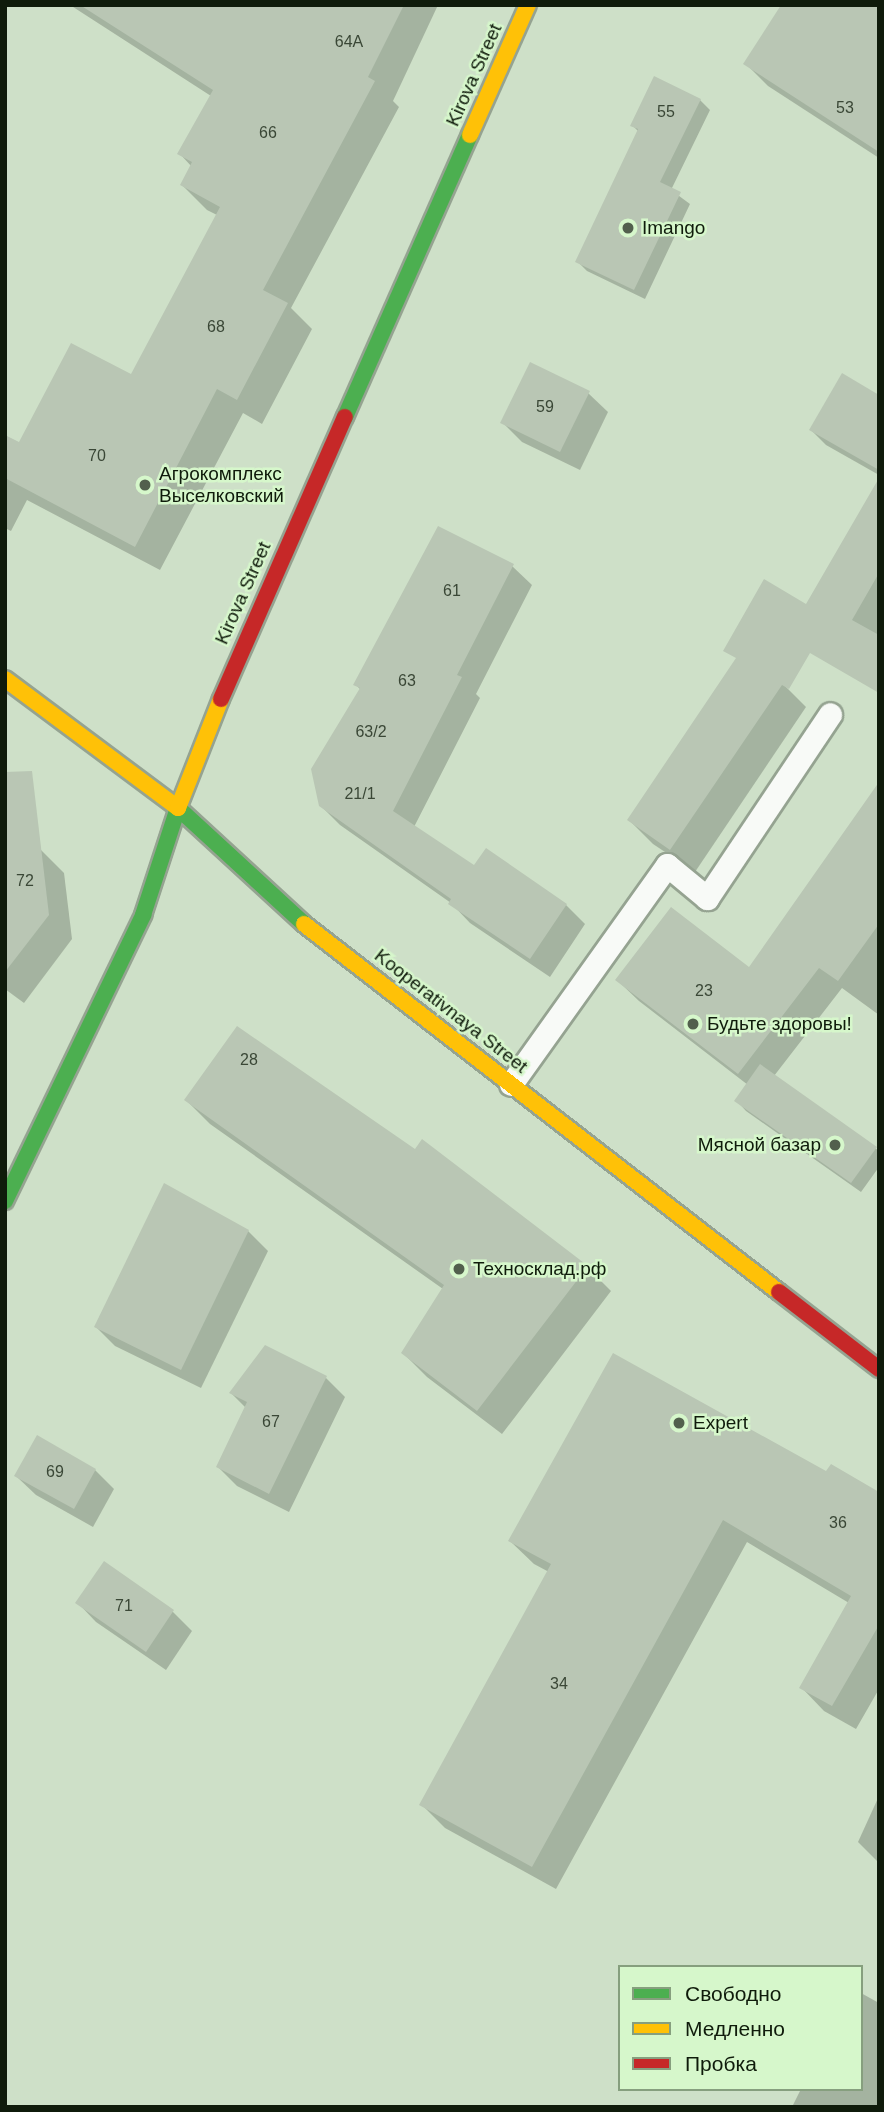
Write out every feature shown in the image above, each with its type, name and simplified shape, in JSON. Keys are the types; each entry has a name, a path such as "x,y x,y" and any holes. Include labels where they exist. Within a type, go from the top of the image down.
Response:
{"street":[{"name":"Kirova Street","path":"5,1201 143,915 177,808 238,656 528,5"},
{"name":"Kooperativnaya Street","path":"5,679 177,808 297,918 879,1369"}],"lane":[{"path":"511,1084 667,865 707,898 830,714"}],"building":[{"path":"80,5 404,5 368,77 375,81 263,290 288,303 237,400 217,389 135,547 5,478 5,435 19,442 71,343 131,374 220,207 180,185 192,162 177,154 213,90"},
{"path":"781,5 879,5 879,152 743,64"},
{"path":"654,76 701,99 660,182 681,192 634,290 575,262 638,129 630,126"},
{"path":"530,362 590,391 560,452 500,423"},
{"path":"842,373 879,395 879,470 809,430"},
{"path":"879,478 879,573 852,620 879,635 879,693 810,653 789,689 782,685 670,850 627,820 736,658 723,651 764,579 806,604"},
{"path":"438,526 514,564 457,675 462,677 393,811 474,865 486,848 567,904 530,959 448,904 451,899 319,806 311,769 360,688 353,685"},
{"path":"32,771 49,915 5,972 5,772"},
{"path":"879,782 879,924 838,981 819,968 738,1074 615,980 671,907 749,967"},
{"path":"237,1026 415,1149 422,1139 588,1266 477,1411 401,1353 444,1285 184,1100"},
{"path":"760,1064 877,1147 851,1183 734,1101"},
{"path":"164,1183 249,1230 181,1370 94,1327"},
{"path":"265,1345 327,1376 269,1494 216,1467 247,1402 229,1393"},
{"path":"613,1353 826,1471 831,1464 879,1492 879,1625 832,1706 799,1688 851,1596 723,1520 532,1867 419,1805 551,1564 508,1541"},
{"path":"37,1435 96,1469 74,1509 14,1476"},
{"path":"104,1561 174,1610 146,1652 75,1603"}],"traffic: fast":[{"path":"345,417 470,135"},
{"path":"5,1201 143,915 178,808 304,924"}],"traffic: slow":[{"path":"470,135 528,5"},
{"path":"5,679 178,808 221,699"},
{"path":"304,924 779,1292"}],"traffic: jam":[{"path":"221,699 345,417"},
{"path":"779,1292 879,1369"}],"place":[{"name":"Imango","path":"628,228"},
{"name":"Агрокомплекс Выселковский","path":"145,485"},
{"name":"Будьте здоровы!","path":"693,1024"},
{"name":"Мясной базар","path":"835,1145"},
{"name":"Техносклад.рф","path":"459,1269"},
{"name":"Expert","path":"679,1423"}]}
